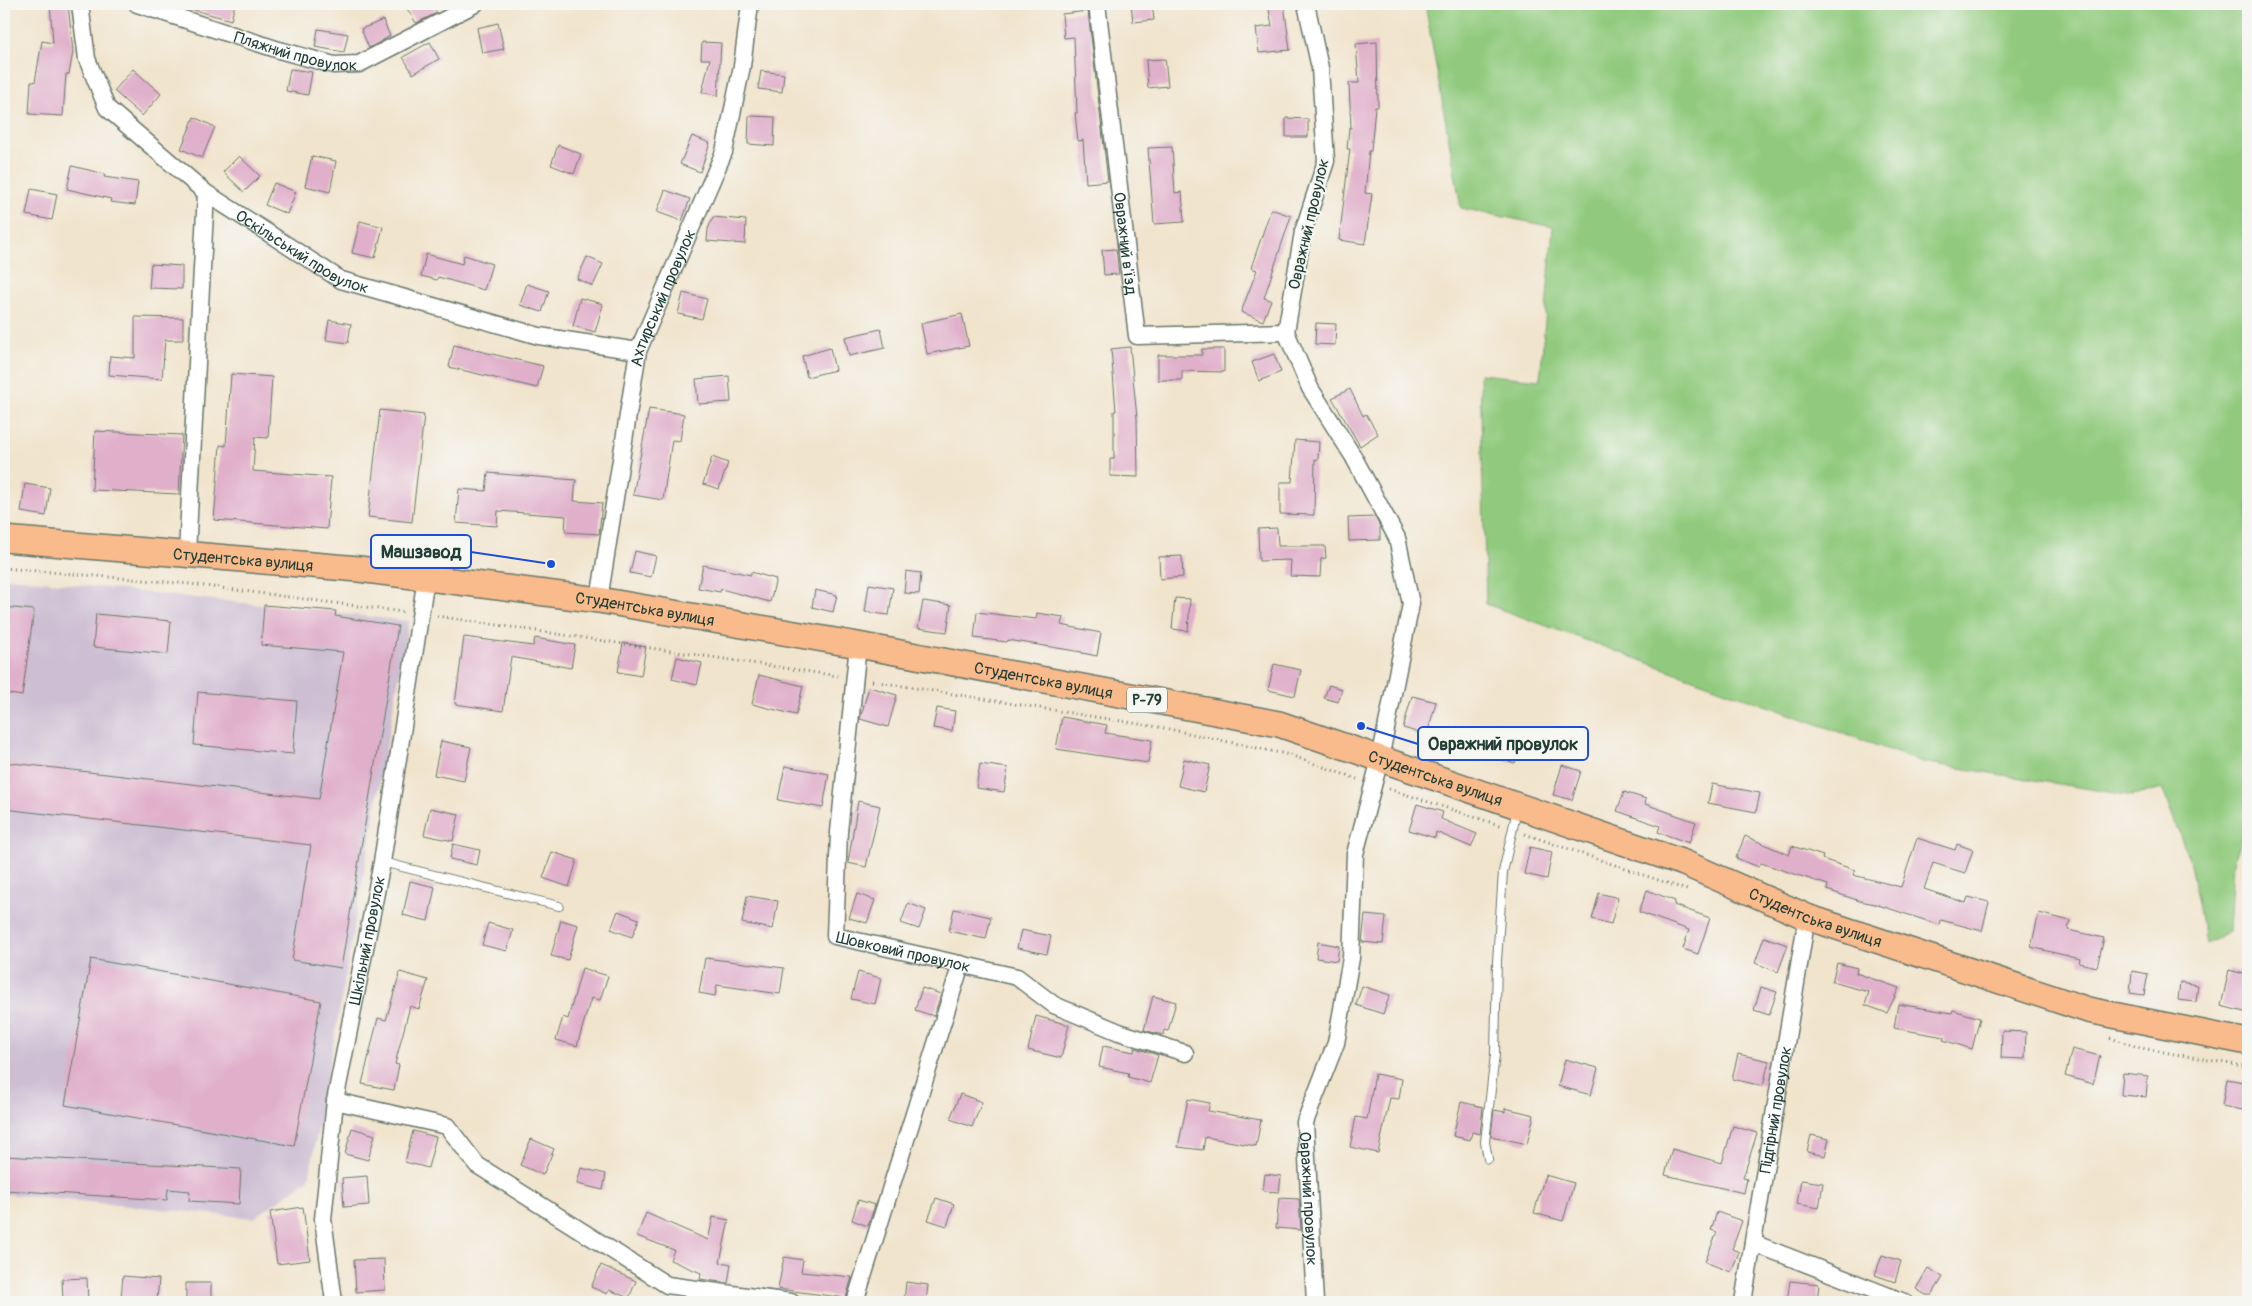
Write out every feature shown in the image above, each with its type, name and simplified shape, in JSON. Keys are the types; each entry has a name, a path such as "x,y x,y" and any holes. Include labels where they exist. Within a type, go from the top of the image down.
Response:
{"main road":[{"name":"Студентська вулиця","path":"4,539 359,569 599,600 1279,724 1380,759 1516,818 1684,863 1807,917 2088,1010 2248,1042"}],"street":[{"name":"Оскільський провулок","path":"80,4 87,60 107,108 206,193 340,280 539,336 638,351"},
{"name":"Пляжний провулок","path":"137,4 279,50 334,65 359,64 475,4"},
{"name":"Ахтирський провулок","path":"599,600 638,351 724,152 742,66 750,4"},
{"name":"Овражний в'їзд","path":"1097,4 1137,336 1286,332"},
{"name":"Овражний провулок","path":"1306,4 1320,68 1326,161 1303,232 1286,332 1310,388 1353,456 1397,538 1411,604 1380,759 1355,854 1351,958 1336,1043 1306,1122 1315,1302"},
{"path":"187,553 206,193"},
{"name":"Шкільний провулок","path":"334,1302 323,1219 335,1101 382,862 426,578"},
{"name":"Шовковий провулок","path":"858,646 839,832 835,936 1017,976 1054,1005 1119,1032 1185,1053"},
{"name":"Підгірний провулок","path":"1743,1302 1807,917"},
{"path":"855,1302 961,964"},
{"path":"335,1101 447,1126 477,1165 667,1285 791,1302"},
{"path":"1753,1243 1904,1302"}],"lane":[{"path":"1488,1158 1484,1142 1495,1054 1497,961 1503,872 1516,818"},
{"path":"382,862 559,906"}],"path":[{"path":"4,568 190,584 420,614 855,678 1164,728 1290,755 1373,784 1516,818 1692,891"},
{"path":"2104,1036 2141,1048 2248,1067"}],"shaded area":[{"path":"4,577 409,621 309,1179 254,1218 4,1194"}],"green space":[{"path":"1425,4 2248,4 2248,818 2233,862 2229,932 2206,944 2189,859 2162,788 2133,796 1922,762 1486,604 1480,374 1540,380 1553,227 1461,208"}],"building":[{"path":"50,4 68,4 73,52 69,74 66,74 63,116 29,114 31,82 35,82 42,41 53,43"},
{"path":"190,4 235,4 231,20 190,9"},
{"path":"404,4 431,4 437,13 416,23"},
{"path":"1131,4 1152,4 1154,20 1133,22"},
{"path":"1268,4 1284,4 1290,50 1259,53 1256,28 1272,26"},
{"path":"1088,11 1108,181 1086,183 1083,140 1078,141 1075,113 1077,113 1074,37 1064,38 1062,14"},
{"path":"383,20 390,36 369,48 361,29"},
{"path":"498,23 504,49 482,53 477,28"},
{"path":"318,29 348,34 344,52 315,47"},
{"path":"430,42 439,59 413,74 403,57"},
{"path":"702,42 721,43 718,96 702,92 710,59 701,59"},
{"path":"1377,42 1378,107 1375,107 1365,193 1372,194 1365,244 1339,240 1350,149 1347,149 1349,128 1351,128 1349,83 1359,83 1356,44"},
{"path":"1165,59 1168,86 1148,88 1146,60"},
{"path":"133,69 161,94 142,116 114,91"},
{"path":"290,69 312,72 308,95 286,91"},
{"path":"761,71 784,74 782,92 758,89"},
{"path":"749,116 775,117 774,146 748,144"},
{"path":"194,117 215,127 202,158 181,149"},
{"path":"1286,118 1308,119 1308,137 1286,137"},
{"path":"692,136 710,143 700,172 680,164"},
{"path":"558,145 581,154 574,174 551,165"},
{"path":"1172,147 1175,193 1182,192 1184,222 1154,224 1148,148"},
{"path":"239,156 260,176 244,192 223,172"},
{"path":"312,156 336,161 330,192 305,186"},
{"path":"72,166 105,174 104,177 138,182 135,205 110,202 111,199 67,189"},
{"path":"274,183 296,192 287,214 265,205"},
{"path":"31,189 57,194 52,220 26,215"},
{"path":"665,190 690,199 682,221 657,212"},
{"path":"1271,209 1291,216 1264,298 1271,300 1263,321 1241,312 1257,270 1251,268"},
{"path":"713,217 746,220 745,244 707,241 708,229"},
{"path":"360,221 383,227 375,258 352,253"},
{"path":"1116,249 1119,274 1104,275 1102,250"},
{"path":"426,254 462,264 464,255 492,264 484,290 438,277 437,280 421,276"},
{"path":"587,257 603,264 593,286 577,279"},
{"path":"151,264 182,266 182,289 149,288"},
{"path":"527,284 549,291 542,312 520,305"},
{"path":"683,293 707,299 702,319 678,314"},
{"path":"580,298 603,304 595,332 573,326"},
{"path":"962,314 969,346 927,354 921,323"},
{"path":"135,317 183,318 183,340 165,340 162,379 109,375 110,356 135,358"},
{"path":"329,320 351,324 348,343 326,340"},
{"path":"1316,323 1336,324 1335,345 1315,344"},
{"path":"881,329 885,348 849,356 845,337"},
{"path":"454,345 543,366 537,388 449,367"},
{"path":"1130,347 1137,418 1138,477 1110,476 1110,459 1114,459 1114,411 1116,411 1111,349"},
{"path":"830,348 835,370 807,377 802,356"},
{"path":"1202,349 1224,349 1224,372 1182,371 1182,380 1158,380 1158,355 1202,355"},
{"path":"1274,354 1281,372 1259,381 1252,362"},
{"path":"231,374 272,377 268,438 255,437 253,471 331,477 327,529 214,520 220,445 226,446"},
{"path":"729,376 731,402 698,404 696,379"},
{"path":"1350,389 1363,416 1366,414 1378,434 1360,446 1332,398"},
{"path":"649,409 684,414 680,441 672,440 663,500 633,495"},
{"path":"380,410 424,415 412,522 368,517"},
{"path":"95,431 182,435 179,494 92,490"},
{"path":"1295,440 1319,442 1318,460 1315,459 1314,515 1280,514 1280,482 1292,482"},
{"path":"712,457 728,463 719,489 703,484"},
{"path":"488,473 576,480 574,501 602,503 599,534 565,532 566,516 498,511 497,526 456,523 459,489 486,491"},
{"path":"25,484 50,488 46,516 21,512"},
{"path":"1375,517 1380,527 1380,540 1349,541 1348,518"},
{"path":"1277,528 1278,546 1325,546 1326,558 1321,559 1320,577 1290,576 1291,560 1259,561 1258,529"},
{"path":"635,551 656,556 651,577 630,573"},
{"path":"1182,556 1183,577 1160,579 1159,557"},
{"path":"703,565 751,575 751,572 776,579 770,602 721,589 720,592 698,588"},
{"path":"906,571 921,573 919,594 904,593"},
{"path":"869,584 893,588 889,615 865,612"},
{"path":"815,590 837,595 833,612 812,607"},
{"path":"1175,598 1190,599 1188,631 1172,629"},
{"path":"923,601 951,605 947,632 918,628"},
{"path":"264,605 336,611 335,616 398,626 341,968 292,960 311,845 4,809 4,762 319,799 343,652 261,645"},
{"path":"4,607 34,610 22,696 4,693"},
{"path":"977,612 1036,619 1037,613 1063,617 1061,625 1101,633 1097,656 1008,640 1007,642 974,638"},
{"path":"96,614 171,621 168,654 93,647"},
{"path":"464,637 533,646 535,638 575,645 571,668 511,657 503,711 455,704"},
{"path":"623,643 646,647 641,676 618,672"},
{"path":"677,657 702,663 697,685 672,679"},
{"path":"1274,664 1301,670 1295,696 1268,690"},
{"path":"759,675 803,686 796,715 752,704"},
{"path":"1329,685 1342,689 1338,702 1324,698"},
{"path":"869,687 897,695 888,727 860,719"},
{"path":"198,692 297,701 293,754 194,745"},
{"path":"1412,696 1436,702 1427,735 1403,728"},
{"path":"937,708 955,711 952,731 933,728"},
{"path":"1062,717 1107,725 1105,733 1152,740 1148,763 1056,749"},
{"path":"1499,729 1524,737 1515,763 1490,755"},
{"path":"441,741 471,747 464,781 434,775"},
{"path":"1184,759 1210,765 1204,792 1178,786"},
{"path":"980,764 1008,768 1004,792 976,788"},
{"path":"1562,765 1581,771 1572,800 1553,795"},
{"path":"785,766 829,774 823,808 778,800"},
{"path":"1712,784 1760,793 1756,812 1708,803"},
{"path":"1624,792 1646,799 1645,804 1696,822 1689,843 1658,832 1660,826 1617,811"},
{"path":"858,801 880,806 866,867 848,863"},
{"path":"1417,804 1443,812 1441,819 1477,834 1471,847 1436,832 1435,838 1409,830"},
{"path":"430,808 459,814 453,841 424,835"},
{"path":"1745,836 1789,855 1792,846 1823,856 1822,859 1855,870 1853,875 1901,887 1917,838 1955,850 1957,844 1973,850 1965,873 1933,863 1924,889 1966,903 1968,897 1989,902 1982,931 1941,920 1940,925 1827,890 1828,885 1761,863 1759,867 1736,858"},
{"path":"453,844 480,850 477,865 450,859"},
{"path":"1530,847 1552,852 1547,879 1524,874"},
{"path":"552,852 577,860 569,887 543,878"},
{"path":"410,881 435,887 428,921 403,915"},
{"path":"1647,890 1675,901 1674,905 1710,918 1698,954 1683,949 1689,930 1639,912"},
{"path":"1599,893 1618,898 1611,924 1592,919"},
{"path":"857,894 875,900 867,923 849,918"},
{"path":"747,896 778,901 773,929 742,923"},
{"path":"908,903 926,910 919,929 901,923"},
{"path":"954,909 991,917 986,939 949,931"},
{"path":"618,911 639,919 632,937 611,929"},
{"path":"2039,913 2070,921 2068,930 2104,938 2097,967 2079,963 2080,959 2031,947"},
{"path":"1365,915 1386,917 1383,944 1362,942"},
{"path":"561,920 578,925 568,960 551,956"},
{"path":"488,923 513,930 507,951 482,945"},
{"path":"1021,930 1051,936 1047,954 1017,948"},
{"path":"1764,937 1788,945 1778,972 1755,963"},
{"path":"1318,942 1339,946 1337,961 1316,958"},
{"path":"705,958 784,968 780,994 717,985 715,996 699,993"},
{"path":"91,959 321,1001 294,1146 65,1105"},
{"path":"1837,963 1857,968 1856,973 1899,988 1887,1013 1865,1005 1869,992 1832,982"},
{"path":"582,968 608,976 600,1000 591,998 577,1046 556,1040 563,1017 568,1019"},
{"path":"2229,970 2248,975 2248,1013 2221,1006"},
{"path":"2132,971 2148,974 2144,995 2130,993"},
{"path":"400,972 428,980 419,1009 410,1006 395,1064 399,1065 394,1090 362,1084 378,1018 386,1020"},
{"path":"858,972 881,978 875,1004 851,999"},
{"path":"2180,982 2198,985 2196,1002 2178,1000"},
{"path":"1362,986 1390,995 1383,1014 1356,1005"},
{"path":"1761,987 1777,992 1769,1015 1754,1010"},
{"path":"922,988 941,994 934,1016 915,1010"},
{"path":"1153,996 1176,1002 1168,1031 1164,1030 1163,1035 1144,1030"},
{"path":"1898,1004 1952,1013 1953,1010 1980,1018 1972,1049 1943,1040 1944,1037 1894,1028"},
{"path":"1036,1016 1069,1025 1061,1058 1028,1050"},
{"path":"2002,1031 2026,1032 2025,1059 2001,1058"},
{"path":"1103,1046 1134,1052 1135,1048 1158,1055 1150,1083 1128,1077 1129,1073 1099,1067"},
{"path":"2072,1049 2100,1056 2093,1084 2065,1076"},
{"path":"1738,1054 1769,1061 1763,1086 1732,1079"},
{"path":"1565,1059 1598,1068 1591,1095 1558,1086"},
{"path":"2123,1073 2148,1076 2146,1097 2121,1095"},
{"path":"1375,1074 1402,1079 1399,1099 1390,1098 1378,1153 1350,1147 1356,1117 1367,1119"},
{"path":"2227,1079 2248,1083 2248,1111 2222,1106"},
{"path":"960,1094 982,1102 972,1127 950,1119"},
{"path":"1188,1099 1210,1103 1208,1111 1261,1120 1256,1146 1205,1137 1203,1150 1178,1147"},
{"path":"1461,1102 1483,1107 1480,1134 1472,1132 1470,1140 1453,1136"},
{"path":"1505,1108 1534,1115 1527,1144 1491,1136 1494,1110 1505,1112"},
{"path":"1733,1126 1757,1133 1743,1178 1747,1179 1744,1193 1665,1175 1672,1149 1722,1163"},
{"path":"352,1128 375,1135 368,1160 345,1154"},
{"path":"413,1131 436,1137 428,1168 405,1162"},
{"path":"1811,1135 1829,1139 1825,1156 1807,1152"},
{"path":"531,1139 554,1149 543,1175 520,1165"},
{"path":"4,1156 241,1169 239,1204 189,1201 190,1191 168,1189 167,1200 4,1190"},
{"path":"581,1168 606,1174 603,1190 577,1184"},
{"path":"1265,1174 1281,1176 1279,1192 1263,1191"},
{"path":"1545,1175 1574,1183 1563,1221 1534,1213"},
{"path":"367,1176 369,1205 344,1207 342,1178"},
{"path":"1801,1180 1823,1183 1819,1208 1797,1204"},
{"path":"936,1198 954,1204 947,1226 928,1220"},
{"path":"1279,1198 1299,1199 1301,1230 1276,1228"},
{"path":"858,1200 875,1205 868,1226 852,1220"},
{"path":"303,1207 310,1260 277,1264 270,1212"},
{"path":"1717,1212 1742,1221 1732,1249 1739,1252 1731,1272 1705,1262 1717,1232 1711,1230"},
{"path":"646,1213 708,1240 713,1217 729,1220 720,1262 731,1264 728,1283 700,1279 701,1273 670,1260 674,1250 637,1236"},
{"path":"1882,1255 1901,1261 1895,1282 1875,1275"},
{"path":"784,1257 803,1260 801,1272 852,1277 846,1298 778,1289"},
{"path":"384,1259 385,1290 356,1292 354,1260"},
{"path":"601,1265 636,1281 629,1298 609,1290 607,1294 591,1287"},
{"path":"1928,1268 1943,1277 1932,1295 1926,1295 1916,1289"},
{"path":"123,1276 159,1279 157,1300 121,1297"},
{"path":"87,1278 88,1302 63,1302 62,1279"},
{"path":"1790,1281 1819,1284 1817,1302 1787,1302"},
{"path":"906,1282 928,1285 926,1302 904,1302"},
{"path":"186,1283 211,1283 211,1302 186,1302"}],"place":[{"name":"Машзавод","path":"551,564"},
{"name":"Овражний провулок","path":"1361,726"}]}
